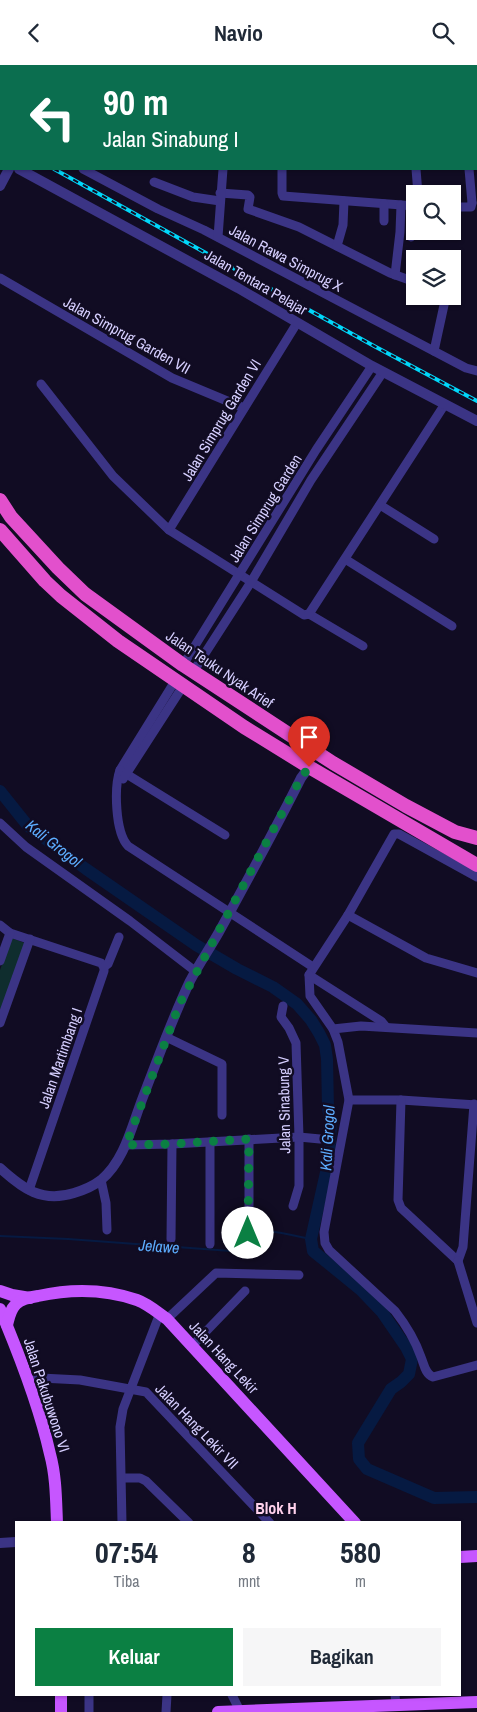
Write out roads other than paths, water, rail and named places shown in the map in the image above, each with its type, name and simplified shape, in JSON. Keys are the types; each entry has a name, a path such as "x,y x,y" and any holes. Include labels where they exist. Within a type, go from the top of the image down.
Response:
{"highway":[{"name":"Jalan Teuku Nyak Arief","path":"0,501 11,517 58,568 85,593 188,668 316,753 406,806 455,832"},
{"path":"0,530 45,581 61,596 118,641 179,684 309,767 477,865"},
{"path":"455,832 477,838"}],"main road":[{"name":"Jalan Teuku Nyak Arief","path":"455,832 477,844"},
{"name":"Jalan Hang Lekir","path":"0,1291 30,1298"},
{"name":"Jalan Hang Lekir","path":"7,1325 9,1313 18,1303 30,1298 60,1291 81,1291 136,1300 163,1316 351,1521"},
{"name":"Jalan Pakubuwono VI","path":"0,1309 27,1380 50,1455 56,1488 57,1521"},
{"path":"461,1557 477,1556"},
{"path":"61,1696 62,1712"},
{"path":"218,1712 396,1700 449,1699 477,1702"}],"street":[{"path":"0,186 8,170"},
{"name":"Jalan Tentara Pelajar","path":"21,170 238,288 372,366 477,421"},
{"name":"Jalan Rawa Simprug X","path":"85,170 158,209 218,237 434,351 477,371"},
{"path":"218,237 223,170"},
{"path":"282,170 282,195 285,197 406,205"},
{"path":"416,170 417,185"},
{"path":"461,207 471,207 475,203 469,170"},
{"path":"154,183 193,197 248,195 250,197 248,209 299,227 394,275 406,279"},
{"path":"337,246 343,225 344,201"},
{"path":"384,204 384,221"},
{"path":"394,275 400,233 401,205"},
{"name":"Jalan Simprug Garden VII","path":"0,278 172,378 244,408"},
{"path":"434,351 444,305"},
{"name":"Jalan Simprug Garden VI","path":"169,530 296,323"},
{"name":"Jalan Simprug Garden","path":"188,668 240,575 316,450 372,366"},
{"name":"Jalan Simprug Garden","path":"188,668 251,582 311,480 383,372"},
{"path":"41,383 113,476 169,530 251,582"},
{"path":"309,614 444,404"},
{"path":"316,450 326,457"},
{"path":"302,474 311,480"},
{"path":"380,505 434,539"},
{"path":"345,559 452,626"},
{"name":"Jalan Simprug Garden","path":"251,582 304,615 309,614 363,647"},
{"path":"179,684 123,772 123,779 116,783 120,829 123,841 230,912 381,1021 386,1027"},
{"path":"0,1168 28,1190 48,1197 62,1197 88,1189 111,1170 126,1145 166,1037 195,971 213,943 301,778 309,767"},
{"path":"123,772 225,835"},
{"path":"0,823 26,847 130,921 195,971"},
{"path":"477,877 396,834 348,915 311,971 310,995 333,1029 338,1042 343,1077 349,1100 324,1232 325,1243 329,1250 395,1311 403,1321 417,1344 429,1375 433,1377 477,1365"},
{"path":"348,915 426,958 477,973"},
{"path":"0,925 10,933 101,963 104,967"},
{"path":"0,961 10,933"},
{"name":"Jalan Martimbang I","path":"28,1190 104,967 108,964 119,937"},
{"path":"0,1023 30,939"},
{"name":"Jalan Sinabung V","path":"283,1006 281,1017 296,1043 299,1137 298,1189 293,1206"},
{"path":"333,1029 361,1026 477,1033"},
{"path":"166,1037 222,1064 222,1115"},
{"path":"349,1100 401,1100 475,1105 464,1247 458,1261"},
{"path":"401,1100 398,1200 401,1208 458,1261 477,1323"},
{"path":"126,1145 299,1137 320,1139"},
{"path":"248,1233 249,1139"},
{"path":"210,1141 210,1244"},
{"path":"171,1239 172,1144"},
{"path":"101,1180 106,1203 108,1230"},
{"path":"122,1521 120,1427 123,1409 163,1316 214,1274 299,1275"},
{"path":"192,1346 245,1291"},
{"name":"Jalan Hang Lekir VII","path":"27,1380 41,1378 80,1380 148,1393 268,1521"},
{"path":"122,1478 140,1478 146,1481 187,1521"},
{"path":"0,1543 15,1543"},
{"path":"89,1696 90,1712"},
{"path":"166,1712 167,1696"},
{"path":"233,1696 242,1711"}],"waterway":[{"name":"Kali Grogol","path":"0,791 28,826 86,869 196,945 273,987 297,1004 311,1020 325,1045 328,1108 331,1123 329,1159 311,1239 313,1251 361,1290 382,1312 412,1359 409,1374 391,1389 358,1443 359,1459 367,1469 434,1498 477,1497"},
{"name":"Jelawe","path":"0,1236 231,1251 246,1245 260,1231 311,1239"}],"railway":[{"path":"56,170 477,401"}],"district":[{"name":"Blok H","path":"276,1508"}]}
